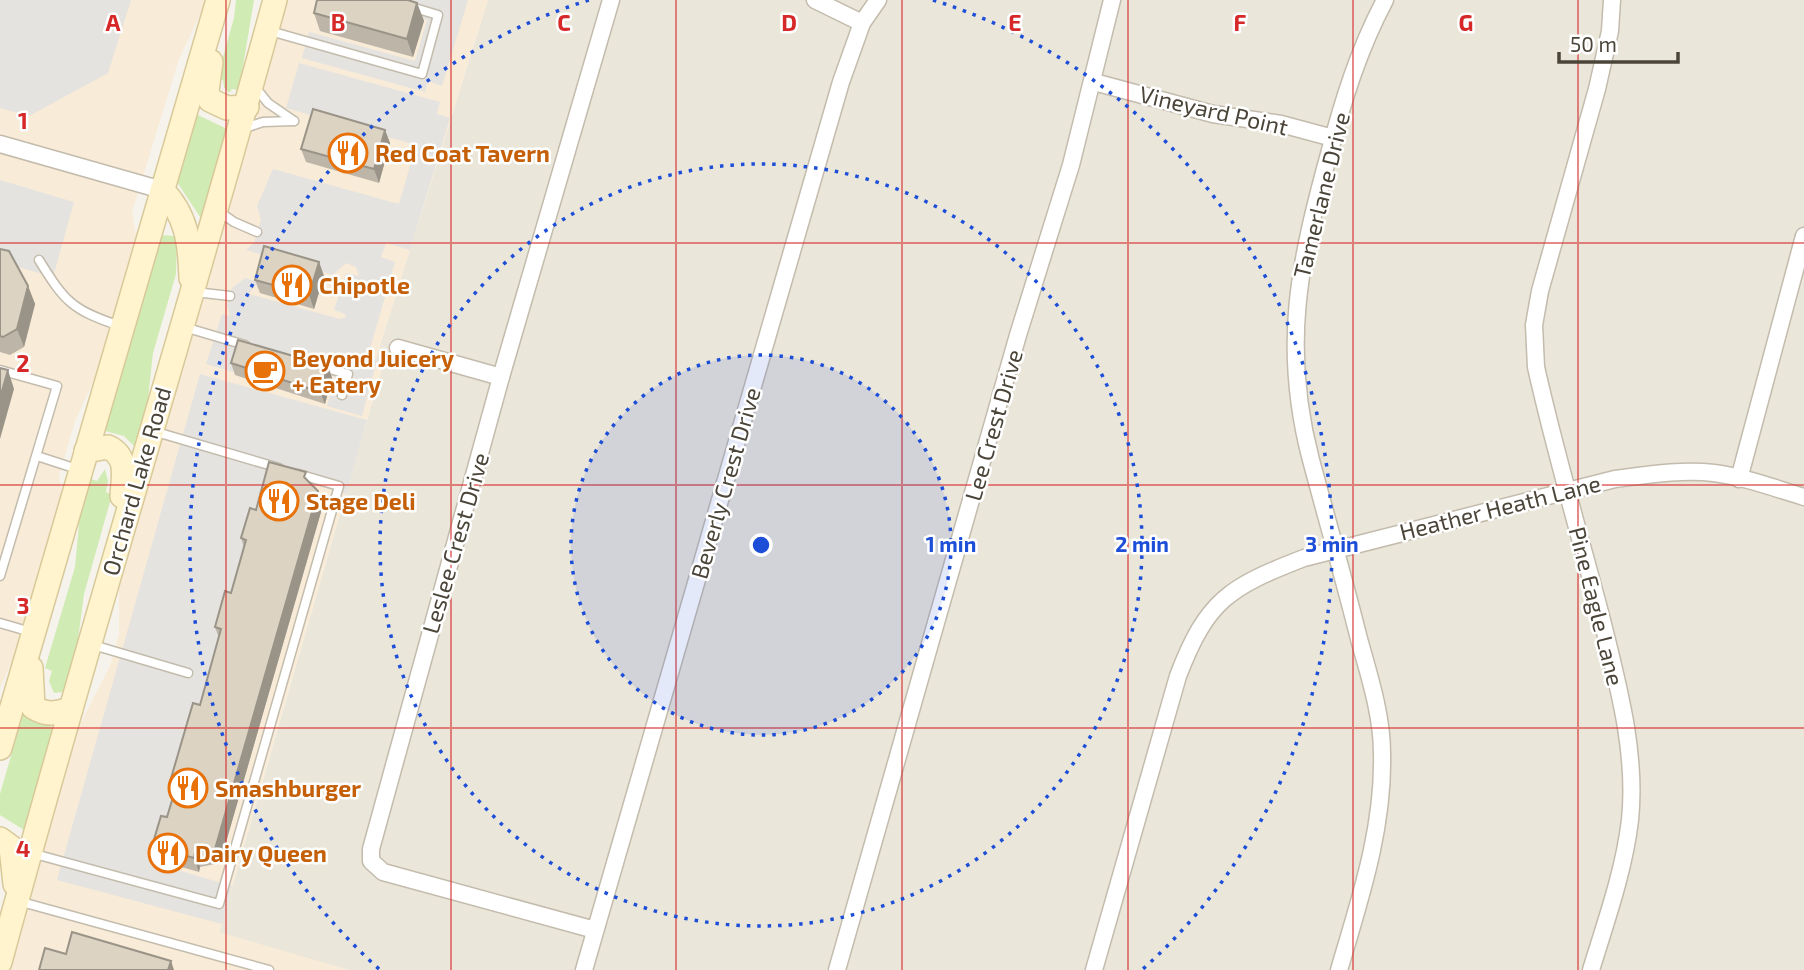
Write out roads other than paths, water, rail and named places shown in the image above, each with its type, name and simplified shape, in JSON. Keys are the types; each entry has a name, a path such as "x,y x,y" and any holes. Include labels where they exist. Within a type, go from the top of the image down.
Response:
{"main road":[{"path":"220,0 207,90 216,105 227,108 250,96"},
{"path":"0,748 220,0"},
{"path":"268,27 269,0"},
{"name":"Orchard Lake Road","path":"0,962 150,430 250,96 275,0"},
{"path":"162,190 177,205 185,225 192,292"},
{"path":"84,461 108,447 115,451 124,465 120,537"},
{"path":"33,633 30,688 33,707 42,713 53,714 71,709"},
{"path":"0,839 11,847 17,901"}],"street":[{"name":"Leslee Crest Drive","path":"594,930 400,878 383,872 371,861 375,827 501,377 611,0"},
{"path":"815,0 862,23"},
{"name":"Beverly Crest Drive","path":"584,970 841,82 862,23 878,0"},
{"name":"Lee Crest Drive","path":"838,970 1094,82 1112,0"},
{"name":"Tamerlane Drive","path":"1339,970 1376,839 1382,749 1371,683 1310,457 1297,387 1294,323 1300,269 1333,138 1365,37 1385,0"},
{"name":"Pine Eagle Lane","path":"1591,970 1624,853 1630,819 1630,764 1623,710 1536,367 1534,325 1540,291 1611,31 1612,0"},
{"name":"Vineyard Point","path":"1094,82 1213,114 1281,124 1333,138"},
{"path":"0,144 162,190"},
{"path":"1739,479 1804,236"},
{"path":"398,348 501,377"},
{"name":"Heather Heath Lane","path":"1094,970 1178,676 1201,627 1225,595 1254,577 1336,549 1615,479 1656,474 1712,473 1804,497"}],"lane":[{"path":"268,27 422,74 438,15 388,0"},
{"path":"240,130 263,122 294,121 268,103 250,96"},
{"path":"216,209 234,222 257,232"},
{"path":"39,260 61,297 86,314 122,327"},
{"path":"192,292 230,296"},
{"path":"181,327 255,348"},
{"path":"308,363 348,374 342,395"},
{"path":"0,370 57,386 1,570"},
{"path":"30,852 219,904 249,806 339,486 150,430"},
{"path":"37,456 84,461"},
{"path":"0,623 33,633"},
{"path":"89,644 188,673"},
{"path":"17,901 268,970"}],"place":[{"name":"Red Coat Tavern","path":"348,153"},
{"name":"Chipotle","path":"292,285"},
{"name":"Beyond Juicery + Eatery","path":"265,371"},
{"name":"Stage Deli","path":"279,501"},
{"name":"Smashburger","path":"188,788"},
{"name":"Dairy Queen","path":"168,853"}]}
